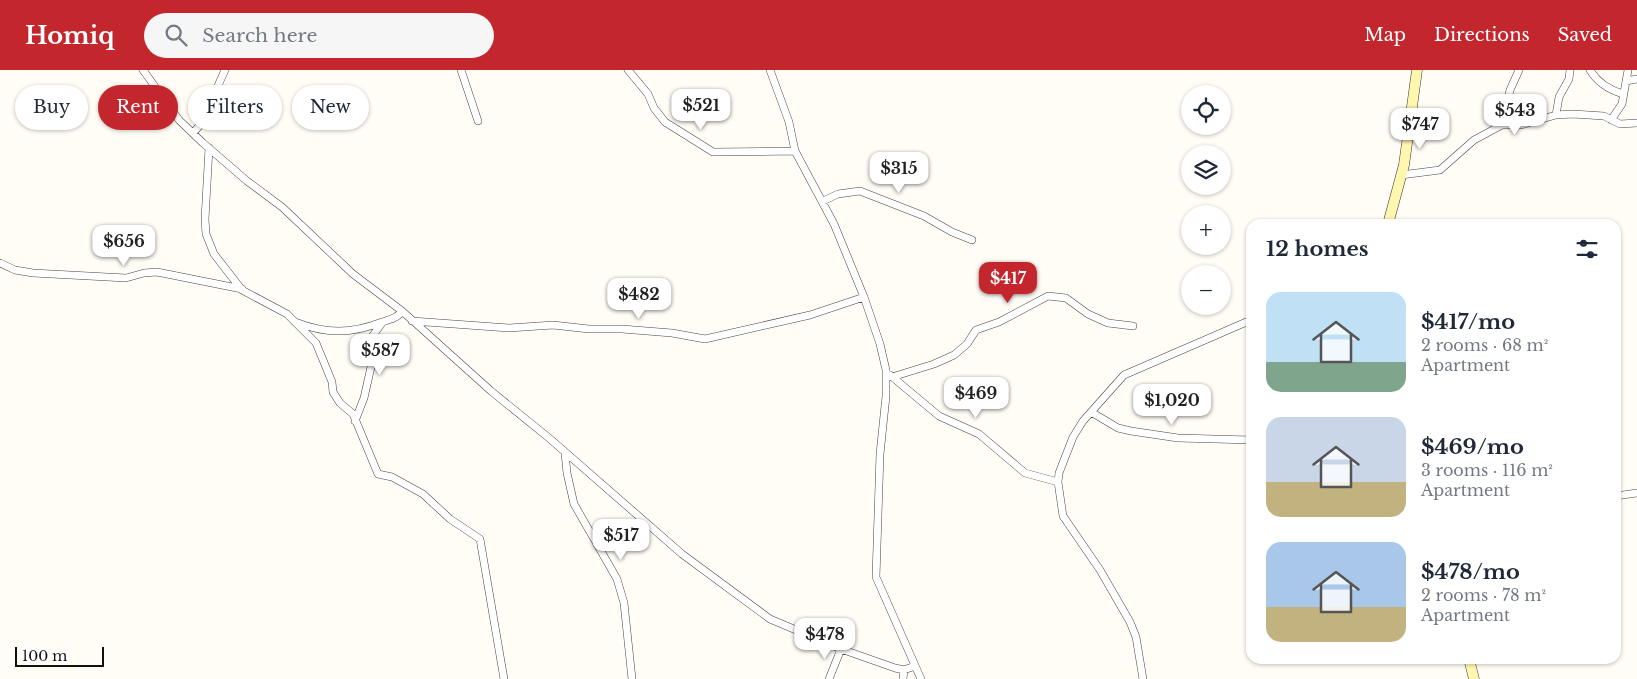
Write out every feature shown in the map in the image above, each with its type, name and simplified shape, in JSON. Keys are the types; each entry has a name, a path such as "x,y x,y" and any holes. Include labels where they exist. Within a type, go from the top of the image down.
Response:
{"main road":[{"path":"1389,219 1408,143 1417,70"},
{"path":"1470,664 1474,679"}],"street":[{"path":"143,70 179,120 209,148 282,207 365,284 402,311 491,391 682,554 770,618 841,649 904,670 915,666"},
{"path":"193,133 201,124 225,70"},
{"path":"461,70 478,121"},
{"path":"628,70 648,94 654,108 665,122 713,152 795,150"},
{"path":"770,70 789,122 795,150 823,201 864,297 886,370 886,396 880,454 876,577 921,679"},
{"path":"1502,125 1510,90 1519,70"},
{"path":"1556,115 1558,97 1569,79 1570,70"},
{"path":"1590,70 1595,78 1609,88 1623,94"},
{"path":"1611,120 1622,104 1628,70"},
{"path":"1626,81 1637,79"},
{"path":"1401,174 1440,170 1474,140 1502,125 1521,125 1556,115 1598,115 1620,124 1637,123"},
{"path":"209,148 205,219 206,234 214,254 242,290"},
{"path":"823,201 838,194 860,191 924,216 952,232 972,240"},
{"path":"0,263 15,270 33,273 126,278 156,272 242,290 281,310 316,343 332,382 333,392 340,403 352,412 378,474 392,477 423,494 450,519 480,539 504,679"},
{"path":"892,377 934,364 954,355 967,344 976,330 999,322 1048,296 1066,298 1088,314 1108,323 1133,326"},
{"path":"412,321 509,328 553,325 589,330 622,329 672,333 705,339 810,316 864,297"},
{"path":"295,322 334,332 357,330 396,317 402,311"},
{"path":"356,421 364,398 371,367 370,350 372,338 384,322"},
{"path":"1143,679 1139,650 1130,622 1100,570 1063,516 1058,482 1074,437 1091,412 1124,375 1246,322"},
{"path":"886,370 939,416 968,428 988,441 1025,473 1036,478 1058,482"},
{"path":"1091,412 1118,428 1131,431 1178,438 1246,440"},
{"path":"565,453 567,473 574,504 617,579 624,603 632,679"},
{"path":"1621,495 1637,493"},
{"path":"829,679 841,649"},
{"path":"903,679 904,670"}]}
